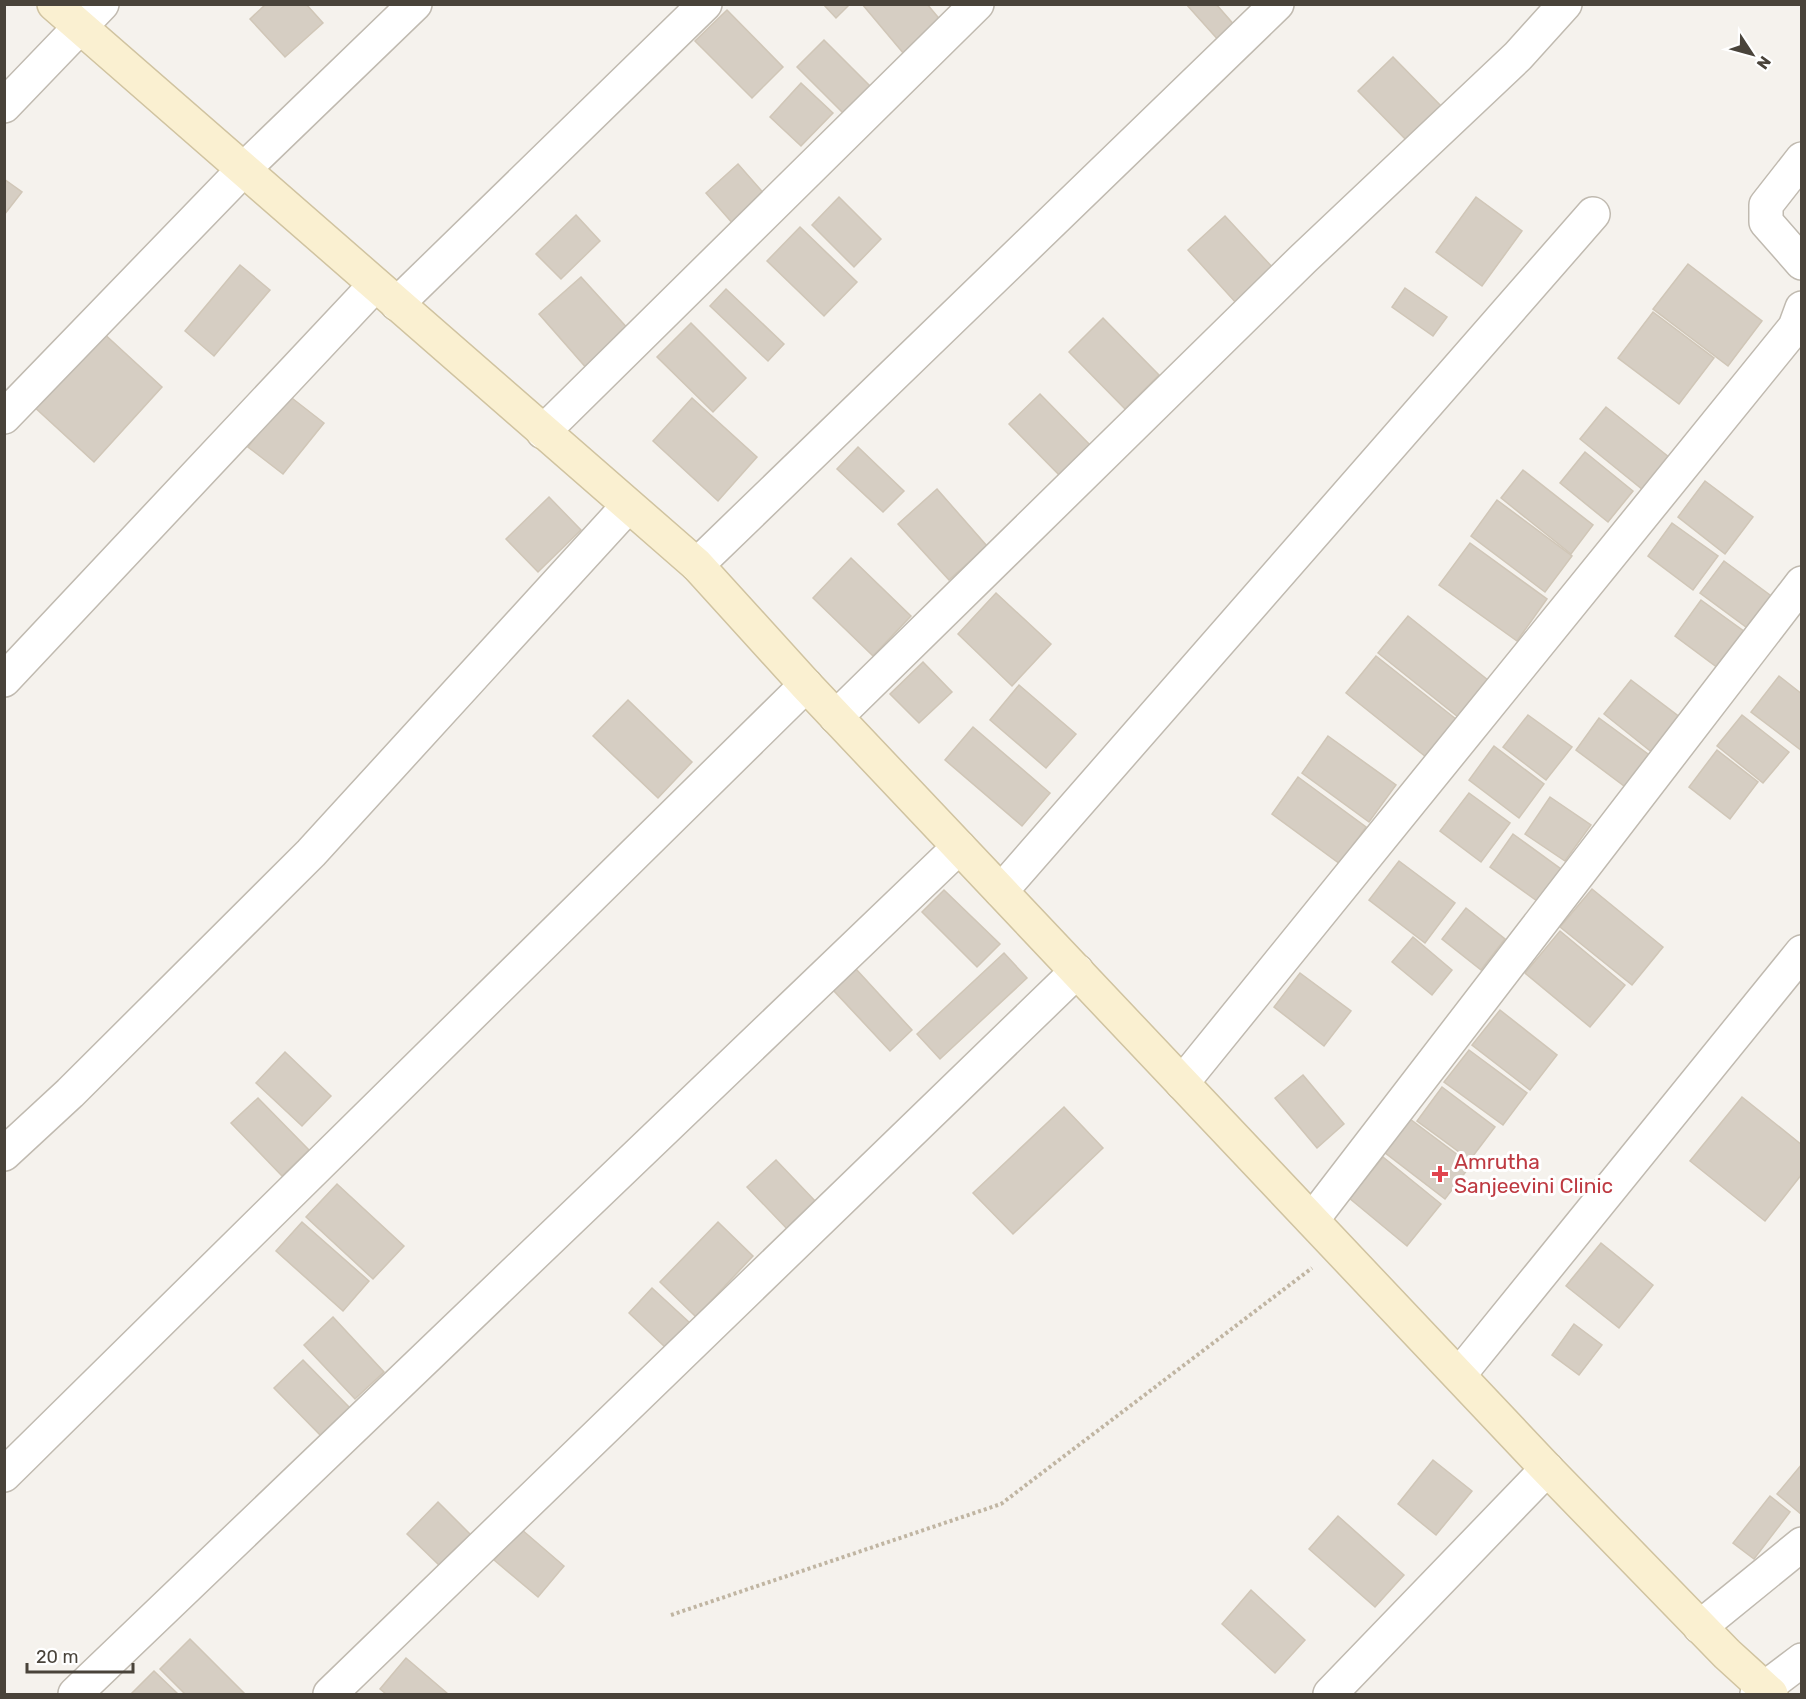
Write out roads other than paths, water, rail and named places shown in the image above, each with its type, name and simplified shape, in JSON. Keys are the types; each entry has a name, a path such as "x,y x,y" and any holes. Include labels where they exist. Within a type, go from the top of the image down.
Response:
{"main road":[{"path":"54,4 90,15 243,170 696,565 836,717 1547,1469 1753,1681"}],"street":[{"path":"4,417 243,170 415,4"},
{"path":"4,680 386,294 705,4"},
{"path":"543,432 977,4"},
{"path":"696,565 1277,4"},
{"path":"836,717 1303,259 1518,56 1565,4"},
{"path":"4,106 90,15"},
{"path":"1802,159 1766,205 1766,222 1802,263"},
{"path":"1000,891 1593,214"},
{"path":"1182,1083 1795,327 1802,308"},
{"path":"4,1154 79,1085 311,853 628,506"},
{"path":"1312,1220 1802,583"},
{"path":"4,1475 806,685"},
{"path":"75,1695 959,847"},
{"path":"1459,1376 1802,952"},
{"path":"330,1695 1077,971"},
{"path":"1330,1695 1547,1469"},
{"path":"1700,1627 1802,1544"},
{"path":"1753,1681 1802,1660"}],"place":[{"name":"Amrutha Sanjeevini Clinic","path":"1440,1174"}]}
